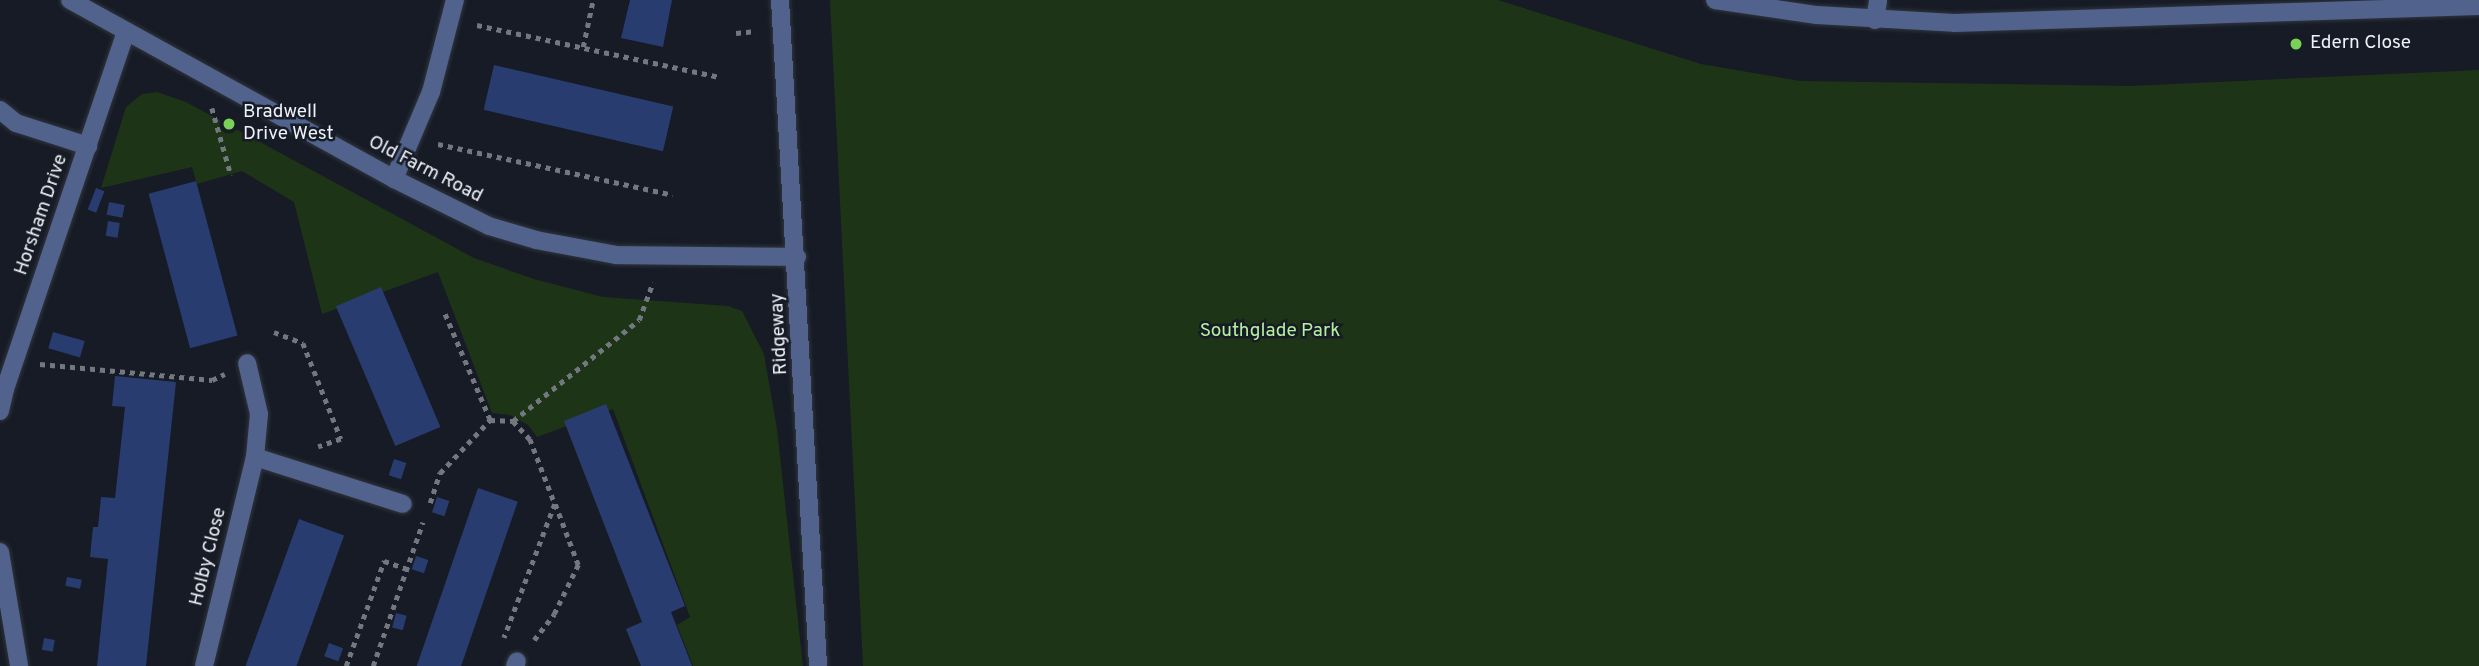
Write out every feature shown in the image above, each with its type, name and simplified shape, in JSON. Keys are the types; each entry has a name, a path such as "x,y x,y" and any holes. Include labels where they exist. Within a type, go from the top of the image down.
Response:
{"street":[{"name":"Old Farm Road","path":"70,0 394,180 489,226 536,240 616,255 662,258 797,257"},
{"path":"394,180 414,139 431,92 452,20 455,0"},
{"name":"Ridgeway","path":"780,0 797,257 818,666"},
{"path":"1716,0 1792,12 1875,20 1954,23 2479,6"},
{"path":"1875,20 1878,0"},
{"name":"Horsham Drive","path":"0,411 14,361 126,32"},
{"path":"0,110 16,123 88,146"},
{"name":"Holby Close","path":"204,666 256,457 259,414 247,363"},
{"path":"256,457 403,503"},
{"path":"0,552 19,666"}],"path":[{"path":"583,47 593,0"},
{"path":"452,20 719,77"},
{"path":"211,105 231,174"},
{"path":"414,139 673,195"},
{"path":"373,666 440,473 489,420 513,421 639,320 662,258"},
{"path":"444,312 489,420"},
{"path":"274,332 303,343 341,439 310,451"},
{"path":"14,361 212,380 247,363"},
{"path":"513,421 530,439 555,504 578,565 554,614 516,664 503,639 555,504"},
{"path":"346,666 384,561 407,569"}],"green space":[{"name":"Southglade Park","path":"830,0 1498,0 1701,64 1800,81 2130,86 2479,70 2479,666 863,666"},
{"path":"157,92 186,102 474,258 534,279 603,297 728,306 742,311 764,354 777,429 803,666 693,666 677,625 690,617 613,409 537,437 528,425 510,415 492,413 438,272 322,314 294,202 242,171 197,184 192,167 101,188 126,107 142,94"}],"building":[{"path":"630,0 672,0 663,47 621,38"},
{"path":"494,65 673,106 663,151 484,110"},
{"path":"196,181 237,336 190,348 149,194"},
{"path":"96,188 104,191 96,213 88,209"},
{"path":"109,202 125,205 122,218 107,215"},
{"path":"108,221 120,223 118,238 106,236"},
{"path":"381,287 440,427 395,446 336,306"},
{"path":"53,332 85,341 80,357 48,348"},
{"path":"115,376 176,382 146,666 97,666 108,559 90,557 93,527 98,527 101,497 115,498 125,407 112,406"},
{"path":"606,404 685,606 671,612 692,666 641,666 626,629 642,622 564,421"},
{"path":"394,459 406,463 401,479 389,475"},
{"path":"478,488 518,502 461,666 417,666"},
{"path":"437,497 449,501 444,516 432,512"},
{"path":"299,519 344,535 297,666 246,666"},
{"path":"416,556 428,560 424,573 412,569"},
{"path":"67,577 82,580 80,589 65,586"},
{"path":"396,613 407,616 403,630 392,627"},
{"path":"44,638 55,640 53,652 42,650"},
{"path":"329,643 343,648 338,661 324,656"}],"place":[{"name":"Edern Close","path":"2296,44"},
{"name":"Bradwell Drive West","path":"229,124"}]}
